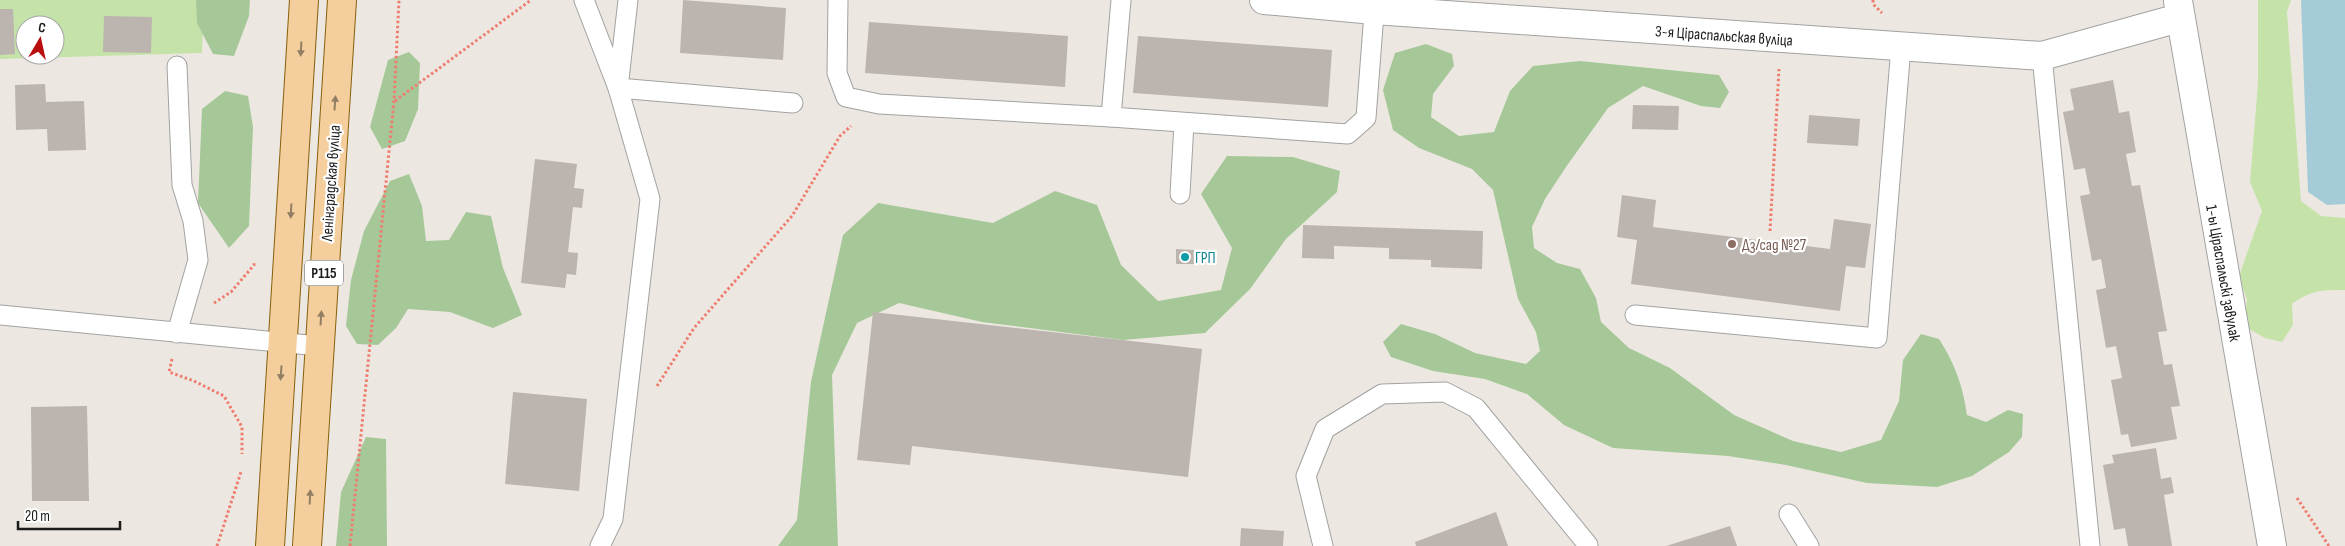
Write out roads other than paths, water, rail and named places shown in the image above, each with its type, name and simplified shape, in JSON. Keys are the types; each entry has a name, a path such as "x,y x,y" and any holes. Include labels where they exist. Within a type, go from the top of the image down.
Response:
{"main road":[{"name":"Р115","path":"270,546 304,0"},
{"name":"Ленінградская вуліца","path":"308,546 342,0"}],"street":[{"name":"3-я Ціраспальская вуліца","path":"1264,0 1375,5 1781,39 2042,56 2178,9"},
{"name":"1-ы Ціраспальскі завулак","path":"2178,9 2272,546"}],"lane":[{"path":"584,0 618,88 650,200 613,520 600,546"},
{"path":"618,88 628,0"},
{"path":"838,0 837,73 846,97 879,104 1111,117 1348,134 1366,118 1375,5"},
{"path":"1111,117 1121,0"},
{"path":"1635,314 1877,338 1901,47"},
{"path":"2042,56 2090,546"},
{"path":"177,66 182,185 193,220 198,260 177,333"},
{"path":"618,88 792,103"},
{"path":"1180,194 1184,123"},
{"path":"0,315 319,346"},
{"path":"1323,546 1306,476 1326,429 1382,394 1445,392 1476,408 1588,545"},
{"path":"1789,514 1809,546"}],"water":[{"path":"2301,0 2345,0 2345,204 2327,205 2308,192"}],"place":[{"name":"Дз/сад №27","path":"1732,244"},
{"name":"ГРП","path":"1185,257"}]}
